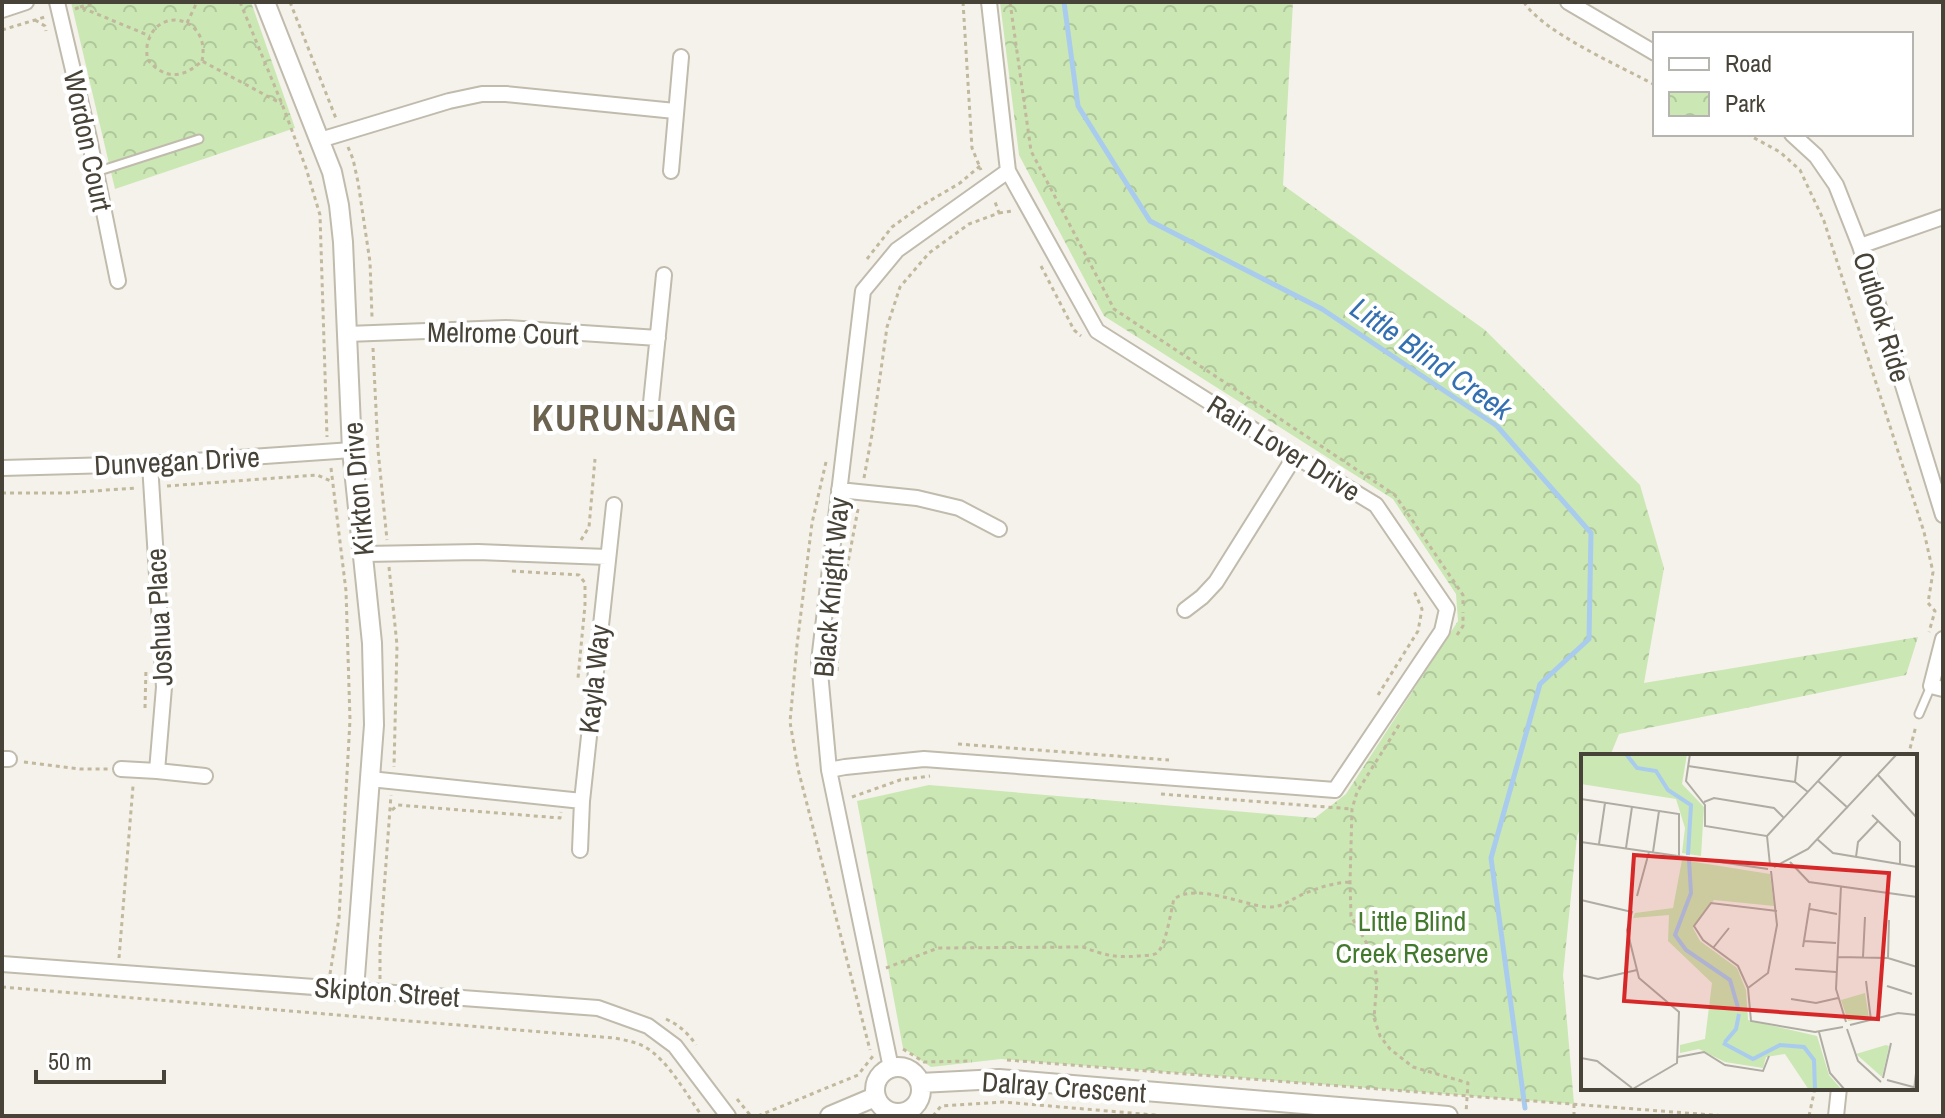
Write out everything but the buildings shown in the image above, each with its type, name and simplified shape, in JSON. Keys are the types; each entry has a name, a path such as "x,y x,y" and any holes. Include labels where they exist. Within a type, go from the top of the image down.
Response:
{"street":[{"path":"2,10 26,2"},
{"name":"Kirkton Drive","path":"265,2 332,172 339,205 352,450 372,643 374,725 354,990"},
{"name":"Rain Lover Drive","path":"829,770 924,759 1335,790 1442,631 1447,609 1376,505 1097,331 1008,171 989,2"},
{"path":"1568,2 1653,52"},
{"name":"Wordon Court","path":"58,8 118,281"},
{"path":"671,171 681,57"},
{"path":"320,140 482,94 675,111"},
{"name":"Outlook Ride","path":"1794,136 1816,156 1836,185 1860,246 1943,515"},
{"name":"Black Knight Way","path":"891,1068 829,770 819,661 863,291 897,250 1008,171"},
{"path":"1860,246 1943,217"},
{"path":"651,403 664,275"},
{"name":"Melrome Court","path":"347,334 506,328 658,338"},
{"name":"Dunvegan Drive","path":"2,468 150,464 352,450"},
{"path":"1185,610 1216,582 1295,456"},
{"name":"Joshua Place","path":"150,464 164,687 157,771"},
{"path":"839,490 917,498 959,508 999,529"},
{"name":"Kayla Way","path":"580,850 582,801 614,505"},
{"path":"364,554 392,547 607,557"},
{"path":"1937,688 1943,639"},
{"path":"121,769 205,776"},
{"path":"370,779 582,801"},
{"name":"Skipton Street","path":"2,964 598,1008 648,1026 675,1046 728,1116"},
{"path":"891,1068 912,1071 920,1083 920,1097 906,1114 891,1113 875,1097 875,1083 884,1071 891,1068"},
{"name":"Dalray Crescent","path":"920,1083 999,1079 1448,1116"},
{"path":"1836,1116 1839,1090"},
{"path":"830,1116 875,1097"}],"lane":[{"path":"96,172 199,139"},
{"path":"1919,714 1937,688"}],"path":[{"path":"2,30 58,8 80,7 95,2"},
{"path":"187,23 197,2"},
{"path":"240,2 282,104 320,215 327,452 346,591 350,720 339,918 330,977"},
{"path":"290,2 353,159 370,262 378,450 387,533 392,547 397,645 395,761 380,945 380,983"},
{"path":"1010,2 1031,151 1114,309 1395,495 1463,595 1463,626 1455,638"},
{"path":"1524,2 1529,12 1566,37 1653,84"},
{"path":"80,7 150,36"},
{"path":"182,20 199,31 204,49 202,61 191,71 179,75 165,74 155,69 147,59 150,36 161,24 182,20"},
{"path":"202,61 282,104"},
{"path":"1751,136 1780,152 1800,170 1824,221 1924,532 1933,572 1928,603 1935,611 1927,639"},
{"path":"999,213 1013,211"},
{"path":"1040,264 1074,330 1083,338"},
{"path":"577,545 589,527 595,459"},
{"path":"387,533 392,547"},
{"path":"511,553 510,570 579,575 585,583 578,680"},
{"path":"1379,694 1418,631 1422,609 1410,583"},
{"path":"145,713 146,669"},
{"path":"1909,754 1919,714"},
{"path":"1406,715 1357,792 1352,809 1351,916 1370,949 1375,966 1374,1018 1380,1036 1390,1049 1413,1067 1468,1083 1466,1116"},
{"path":"946,744 1181,761"},
{"path":"5,759 80,769 121,769 134,781 118,961"},
{"path":"852,797 900,780 929,776"},
{"path":"1160,794 1352,809"},
{"path":"390,811 398,805 560,818 564,799"},
{"path":"886,968 938,948 1083,947 1117,958 1155,954 1160,950 1174,899 1178,895 1195,893 1280,907 1324,886 1350,882"},
{"path":"2,987 614,1038 646,1048 663,1062 702,1116"},
{"path":"663,1017 688,1034 696,1046"},
{"path":"1809,1116 1815,1090"},
{"path":"729,1091 751,1116"},
{"path":"1523,1100 1725,1116"},
{"path":"933,1116 941,1106 1003,1102 1166,1116"},
{"path":"1574,1104 1574,1116"},
{"path":"1655,1110 1655,1116"}],"green space":[{"path":"71,2 251,2 295,128 115,189"},
{"name":"Little Blind Creek Reserve","path":"1000,2 1293,2 1283,185 1485,330 1640,485 1664,568 1644,683 1918,637 1906,675 1619,734 1611,754 1581,754 1581,827 1577,836 1563,975 1574,1104 1001,1059 931,1067 903,1048 857,801 929,785 1315,818 1346,794 1458,621 1456,594 1393,499 1104,316 1019,155"}],"waterway":[{"name":"Little Blind Creek","path":"1064,2 1078,106 1150,221 1322,309 1497,426 1591,533 1589,639 1540,684 1491,858 1525,1108"}],"district":[{"name":"KURUNJANG","path":"635,418"}]}
